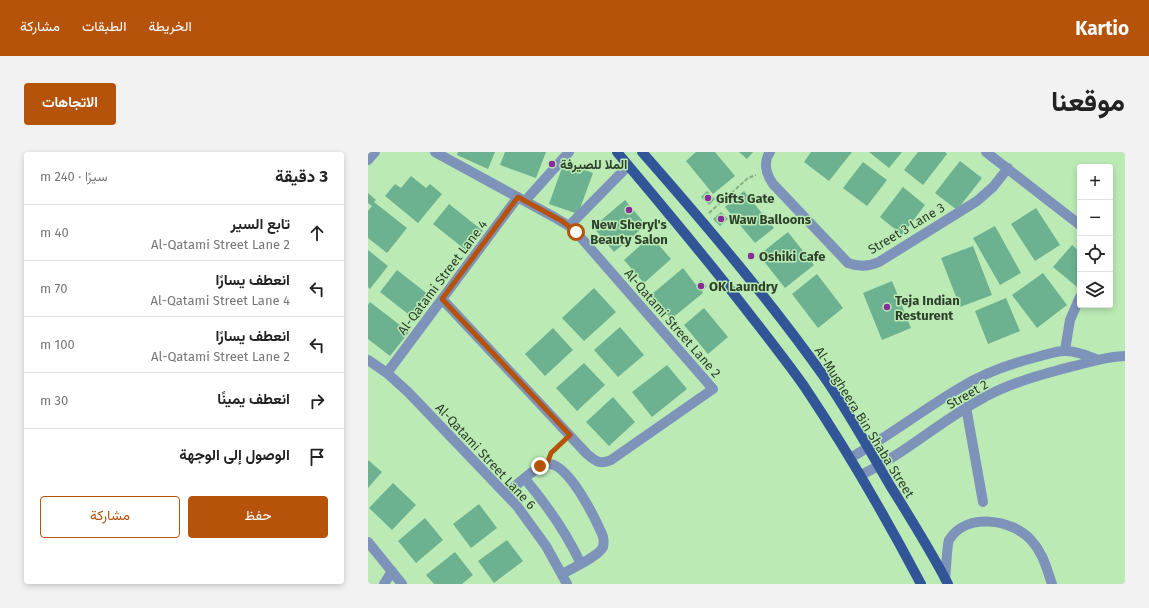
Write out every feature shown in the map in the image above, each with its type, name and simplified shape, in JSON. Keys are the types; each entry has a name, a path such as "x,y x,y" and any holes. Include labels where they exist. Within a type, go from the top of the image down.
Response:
{"main road":[{"path":"616,152 677,224 803,385 883,513 921,584"},
{"name":"Al-Mugheera Bin Shaba Street","path":"642,152 701,220 788,327 826,380 917,529 947,582"}],"street":[{"path":"368,160 375,152"},
{"name":"Al-Qatami Street Lane 2","path":"435,152 569,226 582,238 713,389 611,460 605,463 599,462 593,459 442,299"},
{"name":"Al-Qatami Street Lane 4","path":"386,373 442,299 522,199 568,152"},
{"path":"766,170 766,160 770,152"},
{"path":"986,152 1077,223"},
{"path":"569,226 628,166"},
{"name":"Street 3 Lane 3","path":"766,170 773,184 848,263 862,266 880,262 977,201 993,187 1008,168"},
{"path":"1065,350 1070,320 1077,304"},
{"name":"Street 2","path":"850,458 868,448 958,388 1000,369 1022,361 1065,350 1080,352 1098,360"},
{"name":"Street 2","path":"861,476 879,466 985,396 1026,380 1098,360 1125,356"},
{"name":"Al-Qatami Street Lane 6","path":"368,360 408,392 524,514 555,560 567,584"},
{"path":"966,408 983,502"},
{"path":"506,494 540,466 547,464 559,467 576,488 590,510 604,538 603,547 597,554 562,574"},
{"path":"525,479 556,519 581,564"},
{"path":"947,582 949,541 958,529 974,522 989,520 1021,531 1030,539 1042,555 1052,584"},
{"path":"368,542 402,584"},
{"path":"384,584 392,571"}],"path":[{"path":"701,220 748,178 766,170"},
{"path":"547,464 551,453 570,435"}],"building":[{"path":"458,152 495,152 488,169 457,155"},
{"path":"505,152 546,152 536,178 500,165"},
{"path":"696,152 715,152 735,176 713,194 686,161"},
{"path":"739,152 753,152 747,159"},
{"path":"811,152 852,152 829,181 804,162"},
{"path":"869,152 902,152 889,168"},
{"path":"918,152 945,152 947,154 923,185 904,170"},
{"path":"960,161 982,178 957,210 935,193"},
{"path":"564,162 593,173 578,214 549,204"},
{"path":"863,162 887,180 867,206 843,188"},
{"path":"411,176 426,188 430,184 442,194 418,223 385,196 395,184 401,188"},
{"path":"903,187 925,205 902,235 880,217"},
{"name":"Gifts Gate","path":"707,191 715,199 709,205 701,197"},
{"path":"744,191 774,228 755,243 725,207"},
{"path":"368,193 376,200 374,202 407,228 387,253 368,238 368,211 372,206 368,203"},
{"path":"625,200 646,225 614,252 593,227"},
{"path":"449,204 483,231 467,251 433,224"},
{"path":"1036,208 1060,245 1035,261 1011,224"},
{"name":"Waw Balloons","path":"721,212 728,219 720,226 713,219"},
{"path":"995,226 1021,273 1000,285 973,238"},
{"path":"788,232 814,265 785,288 759,255"},
{"path":"651,236 671,259 644,283 624,260"},
{"path":"1072,245 1077,249 1077,287 1053,267"},
{"path":"973,246 992,295 960,307 941,258"},
{"path":"368,250 388,266 370,289 368,287"},
{"path":"683,268 696,285 701,280 707,286 702,291 703,293 671,319 651,295"},
{"path":"397,270 429,295 412,317 380,292"},
{"path":"1043,273 1067,305 1037,328 1012,295"},
{"path":"817,274 843,308 818,328 792,294"},
{"path":"892,281 911,328 882,340 863,293"},
{"path":"594,288 616,312 584,341 562,318"},
{"path":"1006,298 1020,331 988,344 975,311"},
{"path":"370,302 409,332 390,356 368,339 368,305"},
{"path":"704,308 728,337 708,354 684,325"},
{"path":"620,327 644,355 618,377 594,350"},
{"path":"553,328 573,350 545,376 525,354"},
{"path":"584,363 605,385 577,411 556,388"},
{"path":"667,365 687,389 652,417 632,392"},
{"path":"613,397 635,422 609,446 586,422"},
{"path":"368,460 382,472 368,488"},
{"path":"393,483 416,505 392,530 369,508"},
{"path":"479,504 497,528 471,548 453,524"},
{"path":"425,518 443,540 416,563 398,541"},
{"path":"507,540 523,561 494,583 478,561"},
{"path":"455,552 473,575 462,584 434,584 426,575"}],"place":[{"name":"الملا للصيرفة","path":"552,164"},
{"name":"Gifts Gate","path":"708,198"},
{"name":"New Sheryl's Beauty Salon","path":"629,210"},
{"name":"Waw Balloons","path":"721,219"},
{"name":"Oshiki Cafe","path":"751,256"},
{"name":"OK Laundry","path":"701,286"},
{"name":"Teja Indian Resturent","path":"887,307"}],"route":[{"path":"540,466 547,464 551,453 570,435 442,299 518,197 562,221 576,232"}]}
